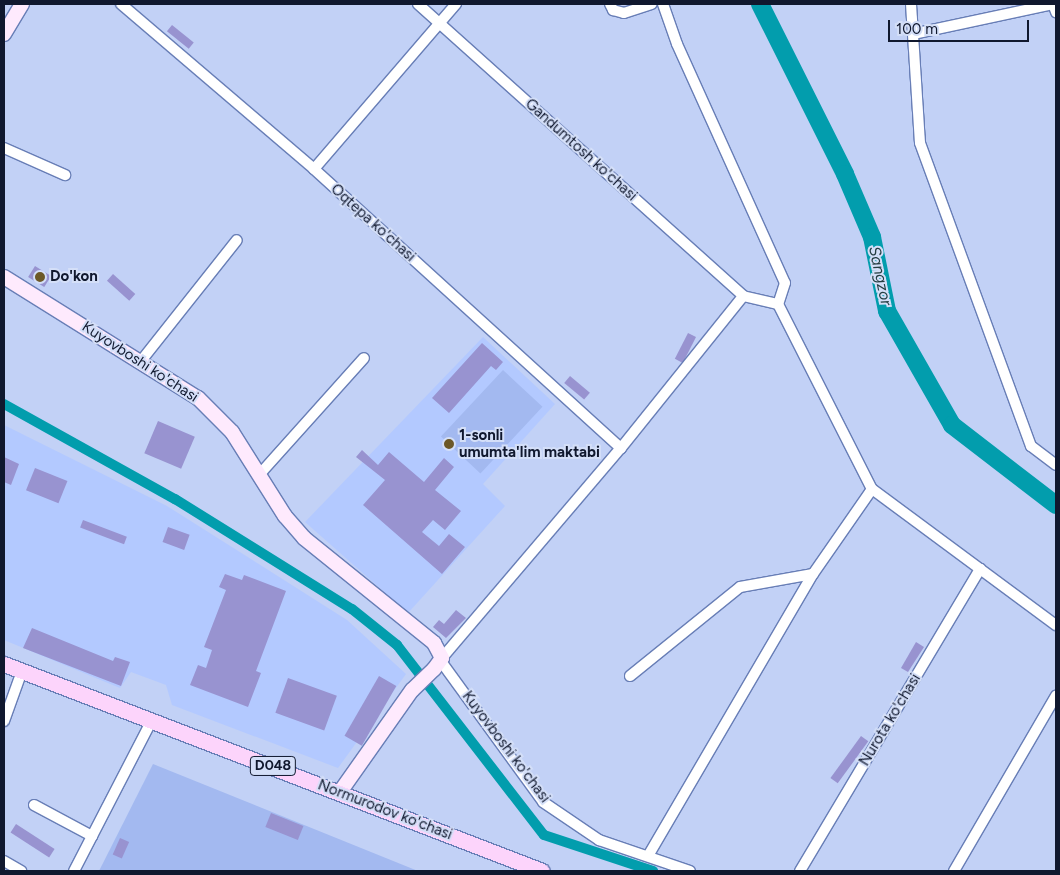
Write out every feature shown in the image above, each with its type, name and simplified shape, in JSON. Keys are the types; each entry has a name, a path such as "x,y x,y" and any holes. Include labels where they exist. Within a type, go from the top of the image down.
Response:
{"main road":[{"path":"4,34 22,4"},
{"name":"Kuyovboshi ko'chasi","path":"4,278 198,398 232,432 259,475 304,538 434,643 439,662"},
{"path":"340,792 412,690 439,662"},
{"name":"Normurodov ko'chasi","path":"4,664 542,871"}],"street":[{"name":"Oqtepa ko'chasi","path":"121,4 314,169 621,448"},
{"name":"Gandumtosh ko'chasi","path":"418,4 743,296"},
{"path":"314,169 456,4"},
{"path":"610,4 613,10 624,13 652,4"},
{"path":"663,4 677,44 785,283 778,304 872,489 1056,625"},
{"path":"911,4 920,143 1031,446 1056,465"},
{"path":"913,34 1053,4 1056,12"},
{"path":"4,148 65,175"},
{"path":"141,361 237,240"},
{"path":"439,662 621,448 743,296 778,304"},
{"path":"259,475 364,358"},
{"path":"648,856 812,574 872,489"},
{"name":"Nurota ko'chasi","path":"800,871 980,569"},
{"path":"630,676 740,587 812,574"},
{"name":"Kuyovboshi ko'chasi","path":"439,662 543,802 599,840 690,871"},
{"path":"4,720 22,671"},
{"path":"954,871 1056,696"},
{"path":"74,871 152,720"},
{"path":"34,805 92,836"},
{"path":"4,862 21,871"}],"shaded area":[{"name":"1-sonli umumta'lim maktabi","path":"483,337 555,404 483,484 505,506 408,613 305,522"},
{"path":"503,370 542,407 480,473 441,437"},
{"path":"4,425 167,506 347,620 406,674 338,768 172,705 166,685 131,672 120,688 4,640"},
{"path":"153,764 418,871 99,871"}],"building":[{"path":"172,25 194,43 189,49 167,31"},
{"name":"Do'kon","path":"35,266 51,276 44,287 28,277"},
{"path":"113,274 135,294 129,301 107,281"},
{"path":"688,333 696,337 683,363 675,359"},
{"path":"482,343 503,362 496,370 491,366 449,413 432,398"},
{"path":"570,376 590,393 584,400 564,383"},
{"path":"158,421 195,437 181,469 144,453"},
{"path":"362,450 378,465 389,452 424,482 444,458 454,467 435,490 461,511 445,530 433,520 422,532 439,546 449,534 465,547 442,574 363,505 385,480 356,457"},
{"path":"4,457 19,464 11,485 4,482"},
{"path":"35,468 67,481 58,503 26,490"},
{"path":"83,520 127,537 124,544 80,527"},
{"path":"168,527 190,535 184,550 163,542"},
{"path":"225,574 242,580 244,575 286,591 256,671 261,673 248,707 190,685 198,665 206,668 212,650 204,647 226,590 219,587"},
{"path":"456,610 466,618 446,638 433,627 439,620 444,624"},
{"path":"32,628 113,661 115,657 130,662 121,686 23,648"},
{"path":"916,642 924,647 908,672 901,668"},
{"path":"379,676 396,686 362,746 344,736"},
{"path":"288,678 337,696 324,731 275,713"},
{"path":"861,736 868,741 838,783 830,778"},
{"path":"271,813 303,826 298,840 265,827"},
{"path":"16,824 55,849 49,857 11,832"},
{"path":"120,838 129,842 122,859 113,854"}],"waterway":[{"name":"Sangzor","path":"760,4 845,174 872,237 887,311 952,425 1056,505"},
{"path":"4,404 175,499 352,609 397,645 544,835 653,871"}],"place":[{"name":"Do'kon","path":"40,277"},
{"name":"1-sonli umumta'lim maktabi","path":"449,444"}]}
